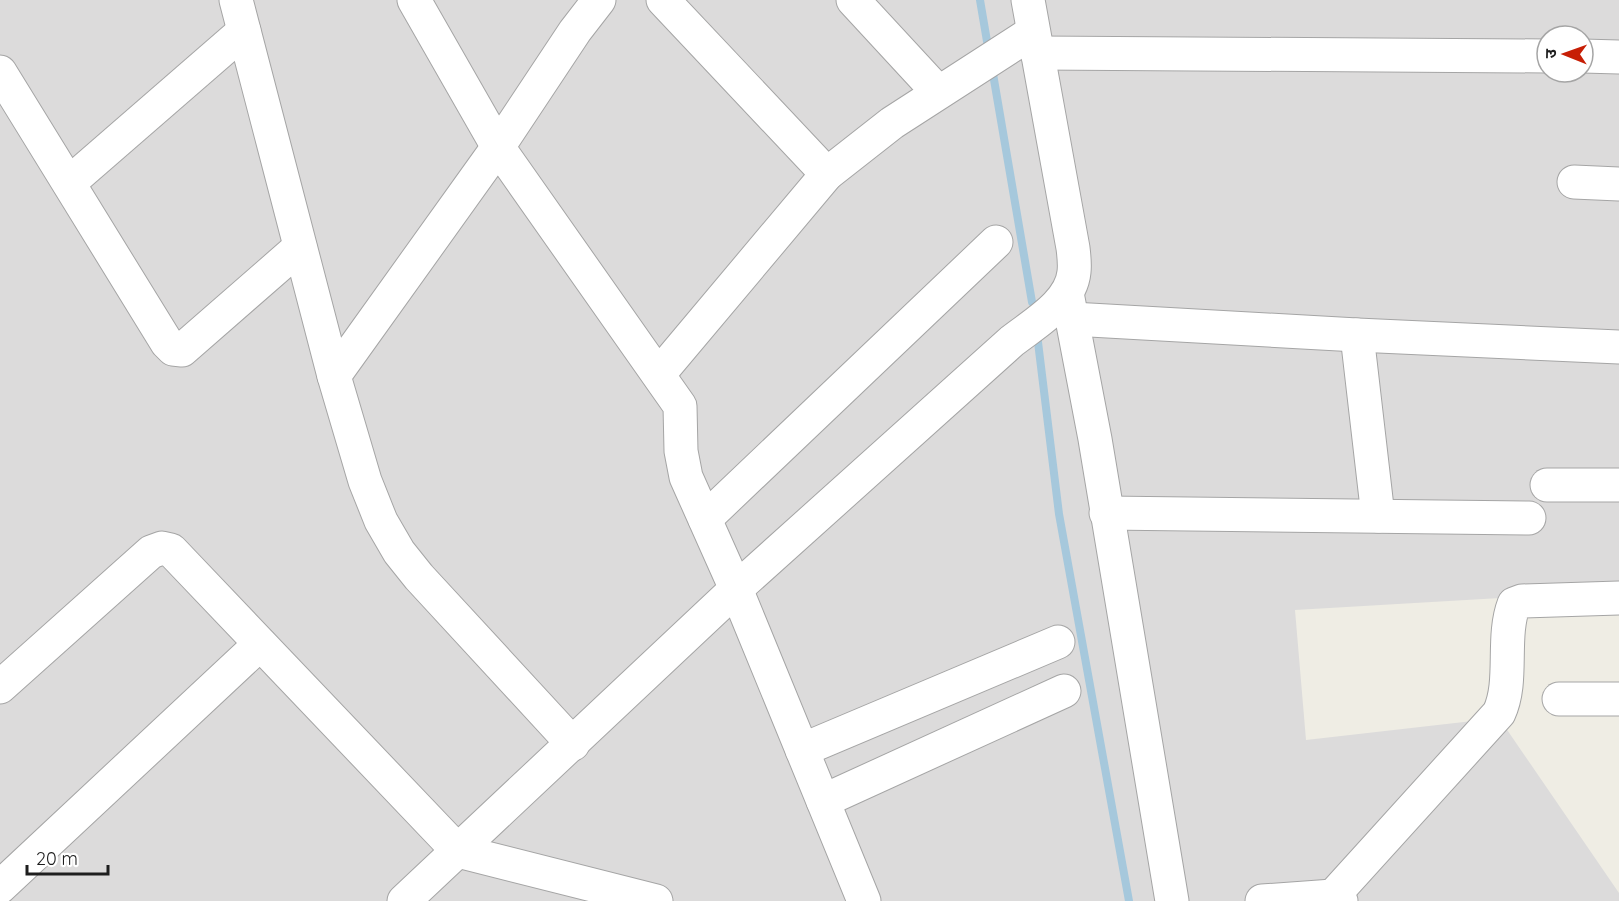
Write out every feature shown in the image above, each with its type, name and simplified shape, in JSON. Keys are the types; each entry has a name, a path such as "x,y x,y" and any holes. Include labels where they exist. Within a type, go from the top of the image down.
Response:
{"street":[{"path":"414,0 498,147 680,406 682,464 864,901"},
{"path":"334,376 498,147 575,31 599,0"},
{"path":"663,0 827,174"},
{"path":"853,0 938,92"},
{"path":"1028,0 1073,248 1074,273 1070,306 1095,439 1172,901"},
{"path":"69,183 240,15 334,376 365,481 381,521 418,578 573,744"},
{"path":"658,374 827,174 892,123 938,92 1035,42 1535,56"},
{"path":"1595,56 1619,57"},
{"path":"0,72 167,343 173,349 182,350 300,247"},
{"path":"1574,182 1619,184"},
{"path":"705,519 996,242"},
{"path":"404,901 736,589 1012,341 1053,308 1070,306 1357,335 1619,346"},
{"path":"1357,335 1378,516"},
{"path":"1547,485 1619,486"},
{"path":"1106,513 1529,518"},
{"path":"0,687 151,552 162,548 171,550 458,850 656,901"},
{"path":"1262,901 1337,899 1499,713 1504,697 1509,625 1514,604 1522,601 1619,598"},
{"path":"802,750 1058,642"},
{"path":"0,887 260,644"},
{"path":"823,801 1064,691"},
{"path":"1559,699 1619,699"}],"shaded area":[{"path":"0,0 1619,0 1619,591 1295,610 1306,740 1499,718 1619,893 1619,901 0,901"}],"waterway":[{"path":"980,0 989,53"},
{"path":"992,68 1032,302"},
{"path":"1037,334 1059,514 1129,901"}]}
